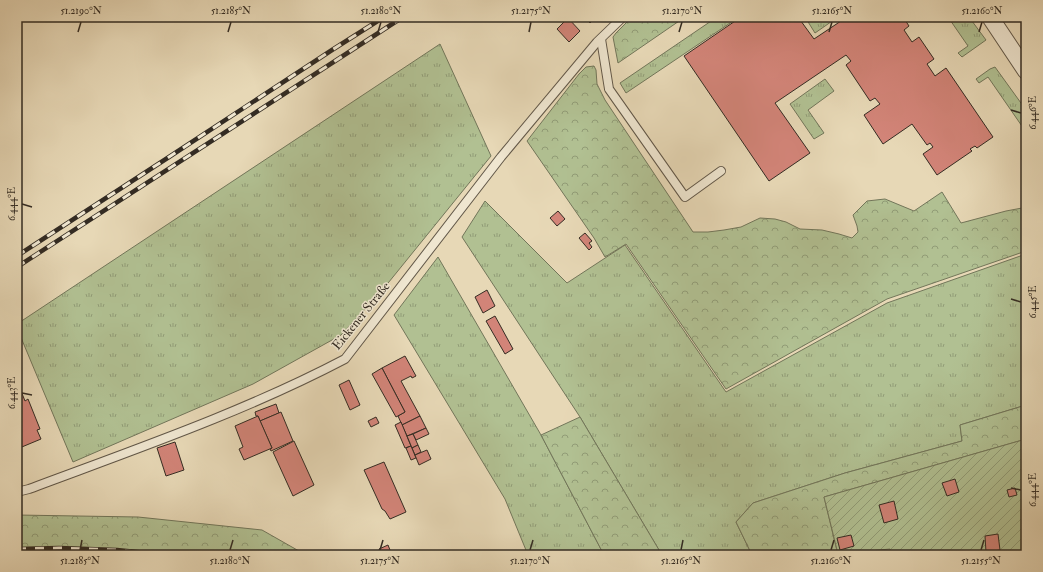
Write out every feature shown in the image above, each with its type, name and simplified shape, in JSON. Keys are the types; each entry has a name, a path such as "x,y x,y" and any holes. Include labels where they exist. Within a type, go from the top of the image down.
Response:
{"street":[{"path":"990,17 1026,71"}],"lane":[{"name":"Eickener Straße","path":"17,492 236,411 310,378 345,359 501,157 597,42 623,17"},
{"path":"601,38 609,89 685,197 721,171"}],"green space":[{"path":"632,17 685,17 618,63 613,37"},
{"path":"717,17 739,17 626,93 620,83"},
{"path":"805,17 838,17 815,33"},
{"path":"948,17 969,17 986,40 962,57 958,53 968,46"},
{"path":"440,44 491,156 380,293 341,335 253,384 73,462 17,328 17,324"},
{"path":"594,66 596,70 597,84 605,100 693,232 708,232 741,227 760,218 775,219 786,222 800,229 822,230 852,238 858,232 853,215 867,201 885,199 914,211 942,192 961,223 1022,208 1026,215 1026,251 887,299 726,389 626,244 605,257 594,238 527,141 579,74 586,67"},
{"path":"995,67 1026,110 1026,132 988,77 979,83 976,79"},
{"path":"825,79 834,91 808,110 824,133 814,139 790,104"},
{"path":"485,201 567,283 625,245 726,392 887,303 1026,254 1026,405 960,425 962,441 845,473 753,503 736,522 752,555 662,555 580,417 462,237"},
{"path":"438,257 541,435 604,555 528,555 505,499 394,315"},
{"path":"1026,405 1026,439 824,497 838,555 752,555 736,522 753,503 845,473 962,441 960,425"},
{"path":"580,417 662,555 604,555 541,435"},
{"path":"1026,439 1026,555 891,555 890,549 838,554 824,497"},
{"path":"17,515 138,517 262,530 306,555 17,555"}],"building":[{"path":"584,17 596,17 590,23"},
{"path":"741,17 798,17 814,39 847,17 903,17 909,26 904,30 912,42 919,37 934,59 927,64 935,76 946,68 993,137 977,148 975,146 970,149 972,151 937,175 923,154 933,147 930,143 927,145 912,124 883,144 864,115 880,104 875,98 870,101 846,65 851,61 846,55 775,103 810,153 769,181 684,56"},
{"path":"568,18 580,31 569,42 557,29"},
{"path":"558,211 565,219 557,226 550,218"},
{"path":"585,233 592,241 589,243 592,247 589,250 579,238"},
{"path":"487,290 495,306 483,313 475,297"},
{"path":"495,316 513,349 505,354 486,321"},
{"path":"405,356 416,376 412,378 411,376 401,381 420,416 402,425 398,416 405,412 382,368"},
{"path":"382,368 405,412 396,417 372,374"},
{"path":"349,380 360,405 350,410 339,385"},
{"path":"21,391 25,401 28,399 40,429 37,430 41,439 17,449 17,393"},
{"path":"276,404 279,413 260,421 255,412"},
{"path":"281,412 293,441 271,451 270,449 272,448 260,421"},
{"path":"258,416 272,448 244,460 239,449 243,447 235,426"},
{"path":"420,416 426,428 407,436 402,425"},
{"path":"376,417 379,423 371,427 368,421"},
{"path":"401,422 411,446 405,448 395,425"},
{"path":"426,428 429,434 416,440 413,434"},
{"path":"413,434 418,445 412,448 407,436"},
{"path":"294,441 314,485 293,496 273,452"},
{"path":"175,442 184,470 166,476 157,448"},
{"path":"418,445 421,452 415,455 412,448"},
{"path":"411,446 416,458 411,460 406,448"},
{"path":"427,450 431,459 419,465 415,455"},
{"path":"384,462 406,512 390,519 382,509 364,470"},
{"path":"955,479 959,492 947,496 942,483"},
{"path":"1015,488 1017,495 1009,497 1007,490"},
{"path":"894,501 898,519 884,523 879,505"},
{"path":"998,534 1000,550 986,552 985,536"},
{"path":"851,535 854,546 840,550 837,538"},
{"path":"388,545 392,555 381,555 379,549"}],"railway":[{"path":"17,256 384,17"},
{"path":"17,267 403,17"},
{"path":"17,549 59,548 117,550 166,555"}]}
